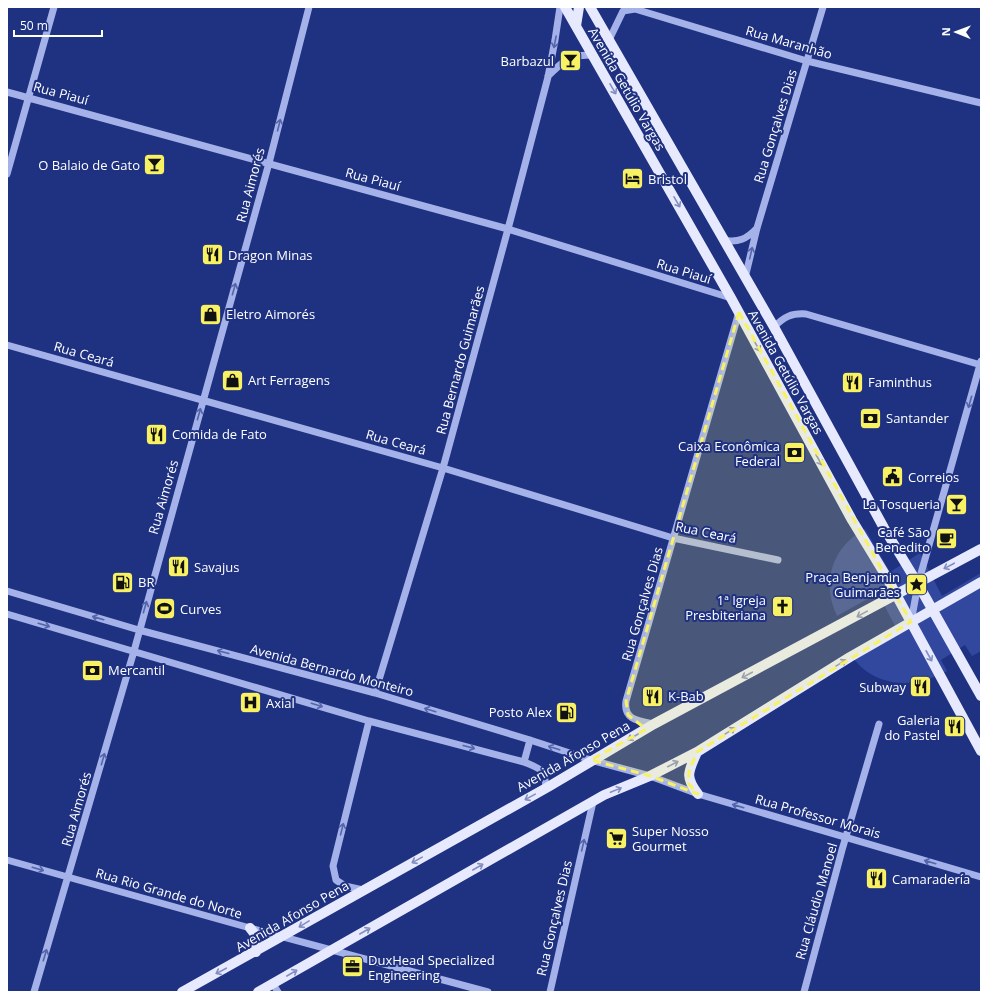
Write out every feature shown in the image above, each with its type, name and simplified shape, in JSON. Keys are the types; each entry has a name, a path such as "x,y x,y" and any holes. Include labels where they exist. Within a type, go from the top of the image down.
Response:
{"main road":[{"name":"Avenida Getúlio Vargas","path":"565,7 594,55 739,312 852,520 896,595 981,750"},
{"path":"576,26 579,7"},
{"name":"Avenida Getúlio Vargas","path":"590,7 774,328 884,528 918,584 981,696"},
{"name":"Avenida Afonso Pena","path":"182,992 256,952 363,890 546,788 654,724 981,549"},
{"path":"258,992 276,988 331,950 604,795 650,776 697,752 850,657 981,582"},
{"path":"697,752 689,772 690,784 698,794"},
{"path":"250,928 256,937 256,952"}],"street":[{"path":"7,174 54,7"},
{"name":"Rua Aimorés","path":"34,992 134,651 269,163 309,7"},
{"name":"Rua Bernardo Guimarães","path":"375,693 443,468 508,229 548,77 560,7"},
{"name":"Rua Gonçalves Dias","path":"745,278 757,228 823,7"},
{"name":"Rua Maranhão","path":"609,40 623,11 635,9 807,61 981,103"},
{"name":"Rua Bernardo Guimarães","path":"548,77 565,59 575,55 594,55"},
{"name":"Rua Piauí","path":"7,92 508,229 731,298"},
{"path":"723,240 738,241 745,239 757,228"},
{"name":"Rua Gonçalves Dias","path":"654,724 635,720 628,715 625,709 626,702 739,312"},
{"path":"774,328 784,317 795,313 806,314 981,363 918,584 911,622"},
{"name":"Rua Ceará","path":"7,345 443,468 673,538 778,560"},
{"name":"Avenida Bernardo Monteiro","path":"7,591 139,630 375,693 591,760 650,776"},
{"path":"7,614 369,721 524,762 540,769 545,777 546,788"},
{"path":"363,890 345,886 336,880 333,866 369,721"},
{"name":"Rua Cláudio Manoel","path":"804,992 879,724"},
{"path":"524,762 530,740"},
{"name":"Rua Professor Morais","path":"650,776 698,794 981,877"},
{"name":"Rua Gonçalves Dias","path":"550,992 593,802"},
{"name":"Rua Rio Grande do Norte","path":"7,860 250,928 488,992"}],"highlighted area":[{"path":"739,312 911,622 697,752 689,772 689,784 698,794 650,776 591,760 646,729 628,715 626,701"}],"shaded area":[{"name":"Praça Benjamin Guimarães","path":"865,529 890,572 920,553 942,596 981,573 981,651 972,656 965,645 941,660 947,671 934,677 907,683 881,679 869,673 858,664 849,652 895,626 878,593 837,616 832,603 830,578 837,555 844,545"}],"place":[{"name":"Barbazul","path":"570,61"},
{"name":"O Balaio de Gato","path":"155,165"},
{"name":"Bristol","path":"633,179"},
{"name":"Dragon Minas","path":"213,255"},
{"name":"Eletro Aimorés","path":"210,314"},
{"name":"Art Ferragens","path":"232,380"},
{"name":"Faminthus","path":"852,382"},
{"name":"Santander","path":"870,418"},
{"name":"Comida de Fato","path":"156,434"},
{"name":"Caixa Econômica Federal","path":"795,453"},
{"name":"Correios","path":"893,477"},
{"name":"La Tosqueria","path":"956,504"},
{"name":"Café São Benedito","path":"946,539"},
{"name":"Savajus","path":"178,567"},
{"name":"BR","path":"122,582"},
{"name":"Praça Benjamin Guimarães","path":"916,584"},
{"name":"1ª Igreja Presbiteriana","path":"782,607"},
{"name":"Curves","path":"165,609"},
{"name":"Mercantil","path":"92,670"},
{"name":"Subway","path":"921,687"},
{"name":"K-Bab","path":"653,696"},
{"name":"Axial","path":"250,703"},
{"name":"Posto Alex","path":"567,712"},
{"name":"Galeria do Pastel","path":"955,727"},
{"name":"Super Nosso Gourmet","path":"616,838"},
{"name":"Camaradería","path":"876,879"},
{"name":"DuxHead Specialized Engineering","path":"353,967"}]}
